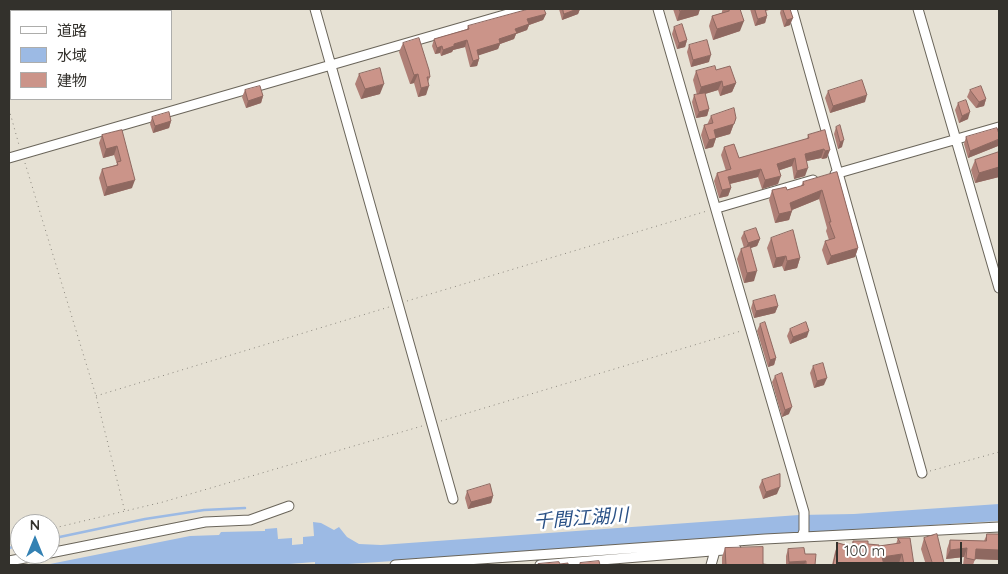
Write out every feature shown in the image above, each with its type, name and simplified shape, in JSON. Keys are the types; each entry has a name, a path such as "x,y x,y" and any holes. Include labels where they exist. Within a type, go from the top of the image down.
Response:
{"street":[{"path":"315,9 453,499"},
{"path":"9,158 525,9"},
{"path":"658,9 717,208 749,328 804,512 803,533"},
{"path":"792,9 922,474"},
{"path":"918,9 999,288"},
{"path":"717,208 999,127"},
{"path":"60,551 206,522 250,520 289,506"},
{"path":"395,565 765,538 803,533 999,527"},
{"path":"540,565 762,547 765,538"},
{"path":"711,565 715,551"}],"path":[{"path":"9,110 96,396 125,512 60,527"},
{"path":"922,474 999,452"}],"water":[{"path":"999,504 999,521 333,565 315,565 315,562 276,565 45,565 60,564 60,562 190,536 219,535 221,532 265,531 265,529 277,528 278,539 292,538 292,545 303,544 303,537 314,536 313,522 321,523 334,530 339,527 347,537 359,544 381,545 799,515 854,514"}],"building":[{"path":"529,9 544,9 546,14 527,19 529,24 515,29 517,33 499,39 500,43 477,50 479,59 473,61 467,40 443,50 442,46 437,48 434,39 469,29 468,26"},
{"path":"563,9 577,9 564,14"},
{"path":"728,9 740,9 744,21 717,29 712,16 729,11"},
{"path":"755,9 765,9 767,16 758,19"},
{"path":"783,9 790,9 793,18 787,20"},
{"path":"682,24 687,40 679,43 674,27"},
{"path":"419,38 430,77 427,77 429,86 421,88 418,74 414,75 403,43"},
{"path":"707,40 711,55 693,60 689,45"},
{"path":"715,66 716,70 730,66 736,83 723,87 722,81 701,87 696,71"},
{"path":"380,68 384,84 365,89 359,74"},
{"path":"862,80 867,95 833,106 828,91"},
{"path":"260,86 263,96 248,101 245,90"},
{"path":"981,86 986,99 979,102 970,90"},
{"path":"705,93 709,109 699,112 694,95"},
{"path":"966,100 970,112 962,116 958,103"},
{"path":"734,108 736,118 734,124 714,130 716,138 709,140 704,125 713,123 711,116"},
{"path":"169,112 171,121 155,126 152,117"},
{"path":"840,125 844,140 840,142 836,127"},
{"path":"997,128 999,139 970,151 966,137"},
{"path":"122,130 135,180 107,187 102,169 118,165 117,162 121,161 117,146 106,149 102,135"},
{"path":"825,130 830,150 825,151 824,149 805,154 808,168 797,171 795,158 777,164 781,176 765,180 761,169 728,177 731,188 722,190 717,173 731,169 724,147 734,144 739,158 809,138 808,135"},
{"path":"999,152 999,167 979,173 975,160"},
{"path":"837,172 858,248 831,256 825,241 835,238 829,222 831,222 822,190 790,203 792,211 779,214 772,190 786,187 787,190 804,185 803,182"},
{"path":"756,228 760,239 748,243 744,232"},
{"path":"793,230 800,258 787,261 786,256 776,258 771,238"},
{"path":"750,246 757,271 747,273 741,249"},
{"path":"775,295 778,306 756,311 753,301"},
{"path":"765,322 776,358 770,360 760,324"},
{"path":"806,322 809,331 793,337 790,329"},
{"path":"823,363 827,378 817,381 813,366"},
{"path":"782,373 792,407 785,410 775,376"},
{"path":"780,474 780,487 766,492 762,480"},
{"path":"490,484 493,496 471,502 467,491"},
{"path":"937,534 944,563 933,565 924,538"},
{"path":"987,534 999,534 999,550 976,549 975,560 966,558 967,548 950,550 950,540 986,541"},
{"path":"898,538 910,538 914,565 904,565 902,554 882,557 884,565 833,565 838,543 853,547 853,541 868,541 868,544 879,546 900,543"},
{"path":"763,547 763,564 771,565 726,565 725,548"},
{"path":"804,548 805,554 816,554 815,565 806,565 806,561 789,562 788,549"},
{"path":"599,561 600,565 580,565 580,563"},
{"path":"559,562 560,564 568,563 568,565 538,565 538,564"}],"waterway":[{"path":"60,537 145,519 204,510 245,508"}],"water label":[{"name":"千間江湖川","path":"581,519"}]}
